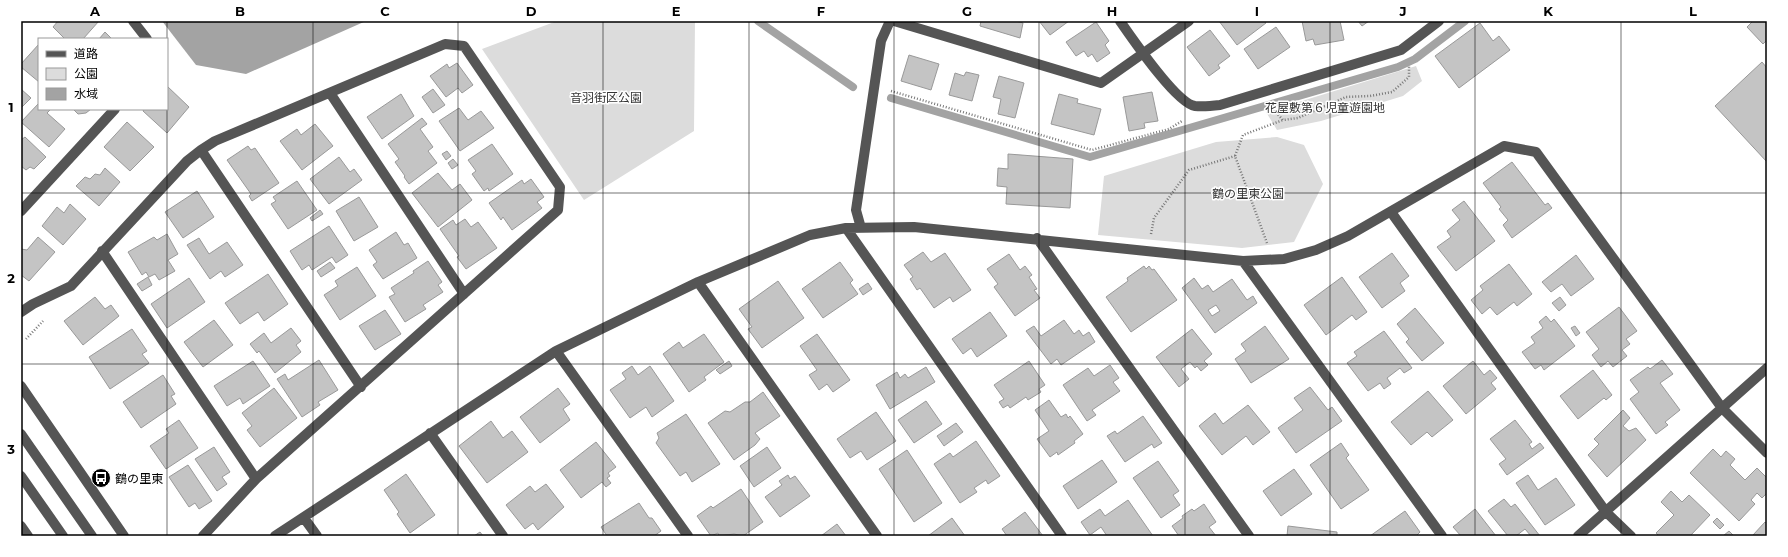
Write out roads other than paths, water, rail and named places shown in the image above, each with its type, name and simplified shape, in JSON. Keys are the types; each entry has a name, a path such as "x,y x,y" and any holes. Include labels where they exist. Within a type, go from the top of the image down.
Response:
{"street":[{"path":"133,21 146,38"},
{"path":"861,228 856,210 881,41 890,21"},
{"path":"894,21 1101,83 1189,21"},
{"path":"1120,21 1144,54 1175,92 1194,106 1220,105 1401,50 1439,21"},
{"path":"21,312 33,304 71,286 102,251 187,162 201,150 215,142 445,44 464,46 560,187 558,210 362,387 256,479 203,536"},
{"path":"330,93 464,294"},
{"path":"21,210 114,110"},
{"path":"275,536 556,351 698,282 810,235 846,228 914,227 1037,238 1243,260 1284,258 1316,250 1348,236 1504,146 1536,152 1722,408 1767,453"},
{"path":"201,150 362,387"},
{"path":"1391,212 1606,512 1631,536"},
{"path":"846,228 1062,536"},
{"path":"1037,238 1249,536"},
{"path":"102,251 256,479"},
{"path":"1243,260 1442,536"},
{"path":"698,282 877,536"},
{"path":"556,351 688,536"},
{"path":"1578,536 1767,368"},
{"path":"21,386 124,536"},
{"path":"430,433 503,536"},
{"path":"21,434 92,536"},
{"path":"21,476 63,536"},
{"path":"304,518 317,536"},
{"path":"21,526 28,536"}],"water":[{"path":"162,21 366,21 246,74 196,65"}],"waterway":[{"path":"758,21 853,87"},
{"path":"891,98 1090,157 1398,67 1415,59 1465,21"}],"place":[{"name":"鶴の里東","path":"101,478"}],"park label":[{"name":"音羽街区公園","path":"606,97"},
{"name":"花屋敷第６児童遊園地","path":"1325,107"},
{"name":"鶴の里東公園","path":"1248,193"}]}
